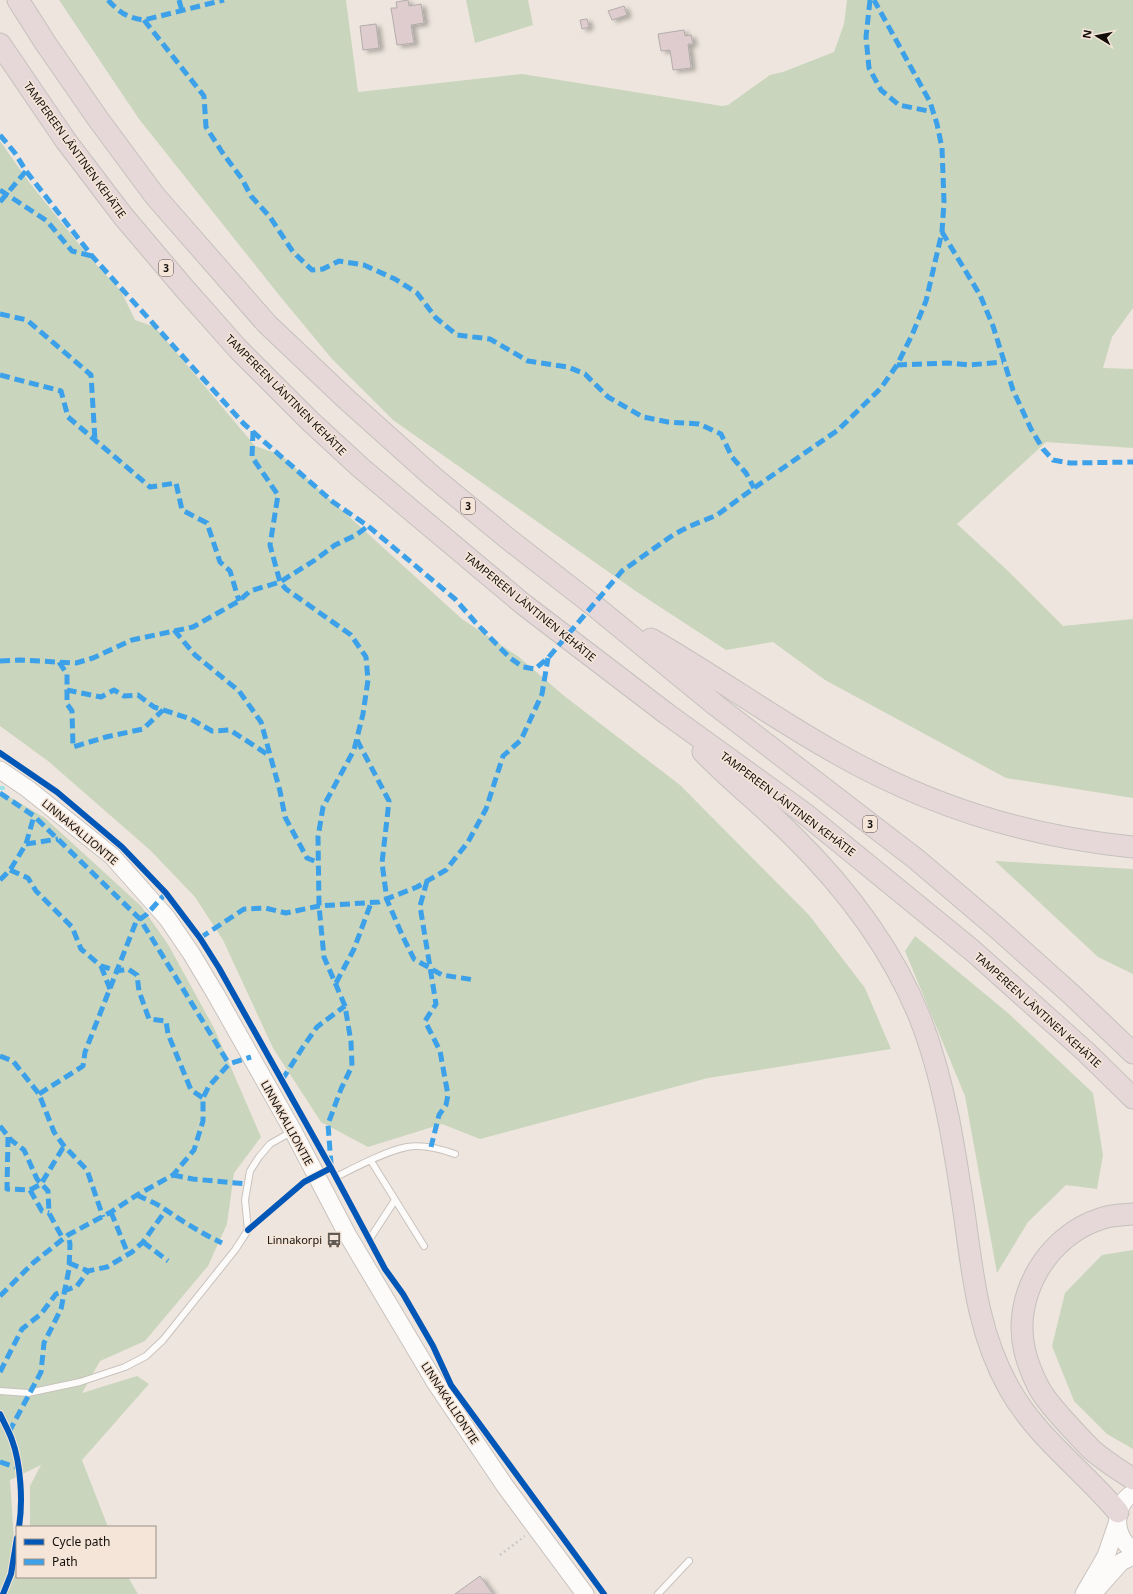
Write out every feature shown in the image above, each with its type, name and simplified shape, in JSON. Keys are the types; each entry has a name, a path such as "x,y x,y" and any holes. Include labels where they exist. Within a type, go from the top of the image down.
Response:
{"highway":[{"name":"3","path":"18,0 46,44 98,119 155,196 267,324 345,398 432,476 507,538 597,608 718,707 916,859 1072,994 1133,1053"},
{"name":"TAMPEREEN LÄNTINEN KEHÄTIE","path":"0,44 66,141 123,216 184,288 223,332 299,410 361,468 523,604 666,714 804,813 973,950 1081,1047 1133,1098"},
{"path":"597,608 674,652 775,718 837,754 886,779 969,813 1003,824 1085,842 1133,847"},
{"path":"666,714 724,774 791,834 822,866 871,928 886,952 919,1018 934,1060 942,1090 956,1158 976,1296 985,1333 996,1362 1008,1387 1021,1408 1037,1428 1065,1458 1106,1497 1118,1518"},
{"path":"1133,1214 1101,1218 1086,1224 1071,1234 1047,1256 1037,1271 1026,1299 1023,1317 1023,1332 1024,1351 1030,1368 1038,1387 1050,1404 1092,1449 1133,1479"}],"main road":[{"name":"LINNAKALLIONTIE","path":"0,770 28,789 112,856 159,909 191,953 293,1131 347,1234 435,1382 505,1486 585,1594"},
{"path":"1084,1594 1106,1556 1123,1502 1133,1493"},
{"path":"1118,1518 1119,1534 1126,1544 1133,1550"},
{"path":"1093,1594 1121,1562 1133,1556"}],"lane":[{"path":"0,1391 28,1394 80,1382 125,1367 146,1356 168,1334 235,1250 248,1230 245,1200 250,1171 270,1144 293,1131"},
{"path":"336,1177 371,1161 408,1147 431,1147 455,1154"},
{"path":"371,1161 424,1246"},
{"path":"369,1240 395,1200"},
{"path":"658,1594 689,1561"}],"green space":[{"path":"59,0 346,0 358,92 522,74 722,106 728,105 770,75 783,72 834,52 844,24 847,0 1133,0 1133,308 1112,337 1103,368 1133,369 1133,448 1046,442 957,524 1008,571 1063,626 1133,619 1133,798 1006,778 825,680 773,642 726,650 637,592 393,420 332,359 139,119"},
{"path":"466,0 528,0 533,25 475,43"},
{"path":"0,141 29,182 90,258 121,291 135,320 155,327 255,446 281,455 462,619 519,657 563,695 680,785 809,915 865,988 891,1049 708,1078 480,1139 442,1124 368,1147 321,1122 273,1048 223,940 195,897 150,850 48,761 0,726"},
{"path":"0,791 45,818 142,907 169,946 214,1028 261,1137 234,1173 227,1224 208,1266 145,1341 100,1361 82,1393 137,1376 149,1384 82,1460 108,1526 30,1526 30,1486 41,1465 10,1480 16,1555 16,1578 129,1578 138,1594 0,1594"},
{"path":"995,861 1133,869 1133,974 1098,957"},
{"path":"915,936 1008,1013 1093,1093 1103,1155 1097,1189 1066,1185 1028,1222 997,1273 965,1096 905,951"},
{"path":"1133,1250 1133,1449 1107,1434 1074,1401 1052,1346 1065,1293 1102,1255"}],"building":[{"path":"408,0 409,6 421,4 424,23 411,25 414,43 397,45 391,8 397,8 396,2"},
{"path":"624,6 627,15 612,20 608,11"},
{"path":"587,19 589,27 582,29 580,20"},
{"path":"376,24 379,48 363,50 360,26"},
{"path":"684,30 685,36 691,35 693,44 688,44 691,68 673,70 670,50 661,51 658,34"},
{"path":"480,1576 493,1594 455,1594"}],"marked path":[{"path":"108,0 124,14 133,18 144,20 224,0"},
{"path":"179,0 182,11"},
{"path":"870,0 866,37 869,68 881,90 899,105 933,112"},
{"path":"0,135 92,256 244,424 333,502 368,526 455,599 510,658 523,667 535,669 548,658 622,571 673,535 717,515 838,430 881,388 897,365 912,335 926,301 942,232 944,202 942,148 937,124 930,102 874,0"},
{"path":"144,20 204,96 206,127 242,179 251,196 270,217 293,252 312,270 323,269 339,261 364,265 395,279 417,293 436,318 457,335 490,339 528,361 568,367 585,374 608,397 643,417 668,422 699,424 721,434 732,457 746,473 754,488"},
{"path":"0,202 26,171"},
{"path":"0,190 47,221 72,251 92,256"},
{"path":"942,232 980,295 993,326 1013,390 1031,429 1043,449 1053,460 1070,463 1133,462"},
{"path":"0,314 27,320 91,375 95,440"},
{"path":"897,365 948,363 969,365 1003,362"},
{"path":"0,375 61,391 68,417 150,487 176,483 182,510 207,523 220,562 230,571 239,601"},
{"path":"253,431 252,457 278,495 270,545 280,582 286,589 351,635 366,657 368,680 363,714 354,750 323,807 318,837 319,906 324,957 345,1006 351,1042 352,1066 341,1089 328,1124 331,1164"},
{"path":"0,661 19,660 76,663 93,658 132,640 193,627 239,601 250,591 280,582 315,560 335,545 356,535 368,526"},
{"path":"174,630 195,655 239,691 261,722 280,791 285,817 307,858 319,863"},
{"path":"200,938 244,909 265,908 286,913 319,906 379,902 417,887 446,870 468,842 486,809 503,756 521,740 542,694 548,658"},
{"path":"59,662 67,674 67,690 101,697 114,690 124,696 138,695 154,707 191,719 212,731 230,730 270,756"},
{"path":"67,690 67,704 72,711 73,747 106,737 143,729 163,710"},
{"path":"357,740 389,801 382,863 387,900 403,937 414,959 442,975 475,980"},
{"path":"0,793 34,816 140,919 229,1064"},
{"path":"0,880 10,870 26,844 34,816"},
{"path":"26,844 58,839"},
{"path":"10,870 28,878 36,891 72,927 81,949 101,966 117,971 128,969 137,975 139,991 149,1019 166,1021 168,1034 191,1090 203,1098"},
{"path":"427,881 420,906 436,1004 425,1021 440,1051 448,1095 446,1105 439,1115 431,1147"},
{"path":"39,1094 83,1066 85,1052 136,922 147,914 166,893"},
{"path":"336,983 354,949 371,903"},
{"path":"101,966 110,989"},
{"path":"282,1080 317,1027 345,1006"},
{"path":"0,1056 13,1061 39,1094 54,1132 64,1146 87,1170 103,1217"},
{"path":"0,1296 33,1263 68,1235 111,1212 137,1195 173,1175 194,1150 203,1121 203,1098 209,1086 229,1064 251,1057"},
{"path":"0,1126 11,1140 24,1150 37,1179 48,1191 49,1213 63,1239"},
{"path":"8,1137 7,1189 30,1190 41,1184 64,1146"},
{"path":"173,1175 193,1179 247,1184"},
{"path":"30,1190 42,1211 49,1213"},
{"path":"137,1195 157,1204 192,1227 222,1243"},
{"path":"0,1372 22,1329 41,1314 56,1294 77,1286 88,1271 107,1267 132,1252 143,1242 166,1210"},
{"path":"111,1212 128,1254"},
{"path":"9,1432 41,1372 44,1343 61,1309 69,1269 70,1244 68,1235"},
{"path":"143,1242 168,1261"},
{"path":"69,1263 88,1271"},
{"path":"0,1462 19,1468"}],"cycle path":[{"path":"0,753 57,792 122,847 166,893 200,938 219,968 331,1168 385,1269 403,1294 433,1346 451,1385 604,1594"},
{"path":"248,1230 304,1182 331,1168"},
{"path":"0,1414 11,1437 19,1471 21,1495 19,1526"},
{"path":"3,1594 11,1574 16,1544"}],"place":[{"name":"Linnakorpi","path":"334,1240"}]}
